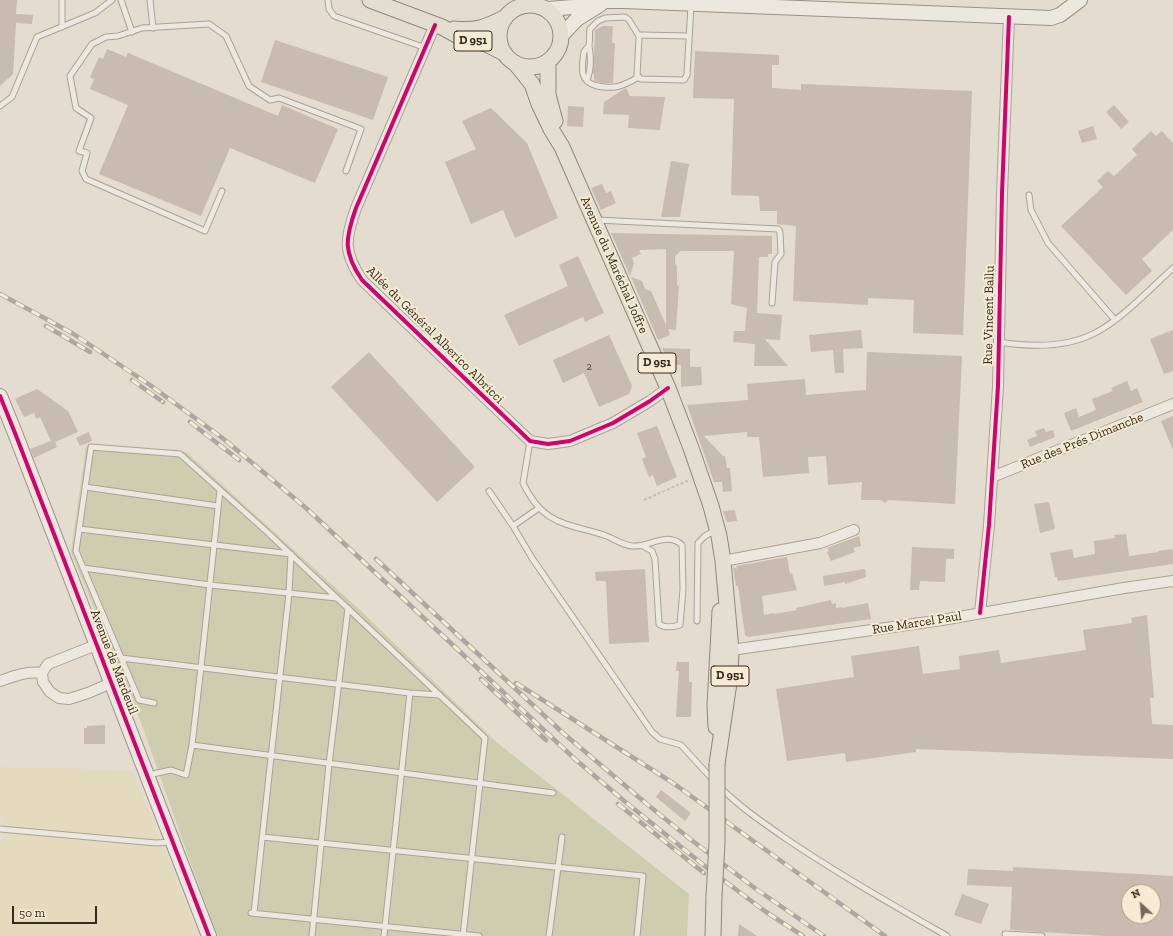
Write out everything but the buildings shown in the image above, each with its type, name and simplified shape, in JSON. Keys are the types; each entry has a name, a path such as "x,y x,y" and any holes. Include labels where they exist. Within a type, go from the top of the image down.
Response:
{"main road":[{"name":"D 951","path":"370,0 439,26 460,37 486,44 504,53"},
{"path":"518,4 539,5 558,21 561,36 560,46 555,55 548,62 540,66 532,67 515,64 504,53 500,45 498,36 500,26 504,18 518,4"},
{"name":"D 951","path":"439,26 476,30 488,27 504,18"},
{"name":"Avenue du Maréchal Joffre","path":"548,62 548,95 562,147"},
{"name":"Avenue du Maréchal Joffre","path":"515,64 532,84 539,104 551,129 562,147 668,388 691,448 717,530 723,561 731,650 730,676 718,764"},
{"name":"Avenue du Maréchal Joffre","path":"718,764 715,706 720,614 725,588"},
{"name":"D 951","path":"713,936 717,843 718,764"}],"street":[{"path":"539,5 573,7 596,1 624,1 1051,18 1060,15 1080,0"},
{"path":"561,36 577,19 606,2"},
{"name":"Rue Vincent Ballu","path":"980,613 989,525 998,386 1002,193 1009,17"},
{"name":"Allée du Général Alberico Albricci","path":"439,26 426,48 348,229 347,245 354,268 362,280 530,441"},
{"path":"530,441 548,444 570,441 613,423 650,401 668,388"},
{"name":"Avenue de Mardeuil","path":"0,396 16,433 96,645 209,936"},
{"name":"Rue des Prés Dimanche","path":"992,477 1173,404"},
{"path":"723,561 820,543 854,530"},
{"name":"Rue Marcel Paul","path":"731,650 852,633 1173,581"},
{"path":"96,645 48,664 42,673 43,682 50,692 59,698 69,699 111,683"},
{"path":"0,681 31,671 42,673"}],"lane":[{"path":"62,0 62,26"},
{"path":"0,106 12,97 37,37 96,13 112,0"},
{"path":"121,0 132,32"},
{"path":"150,0 153,28"},
{"path":"328,0 329,9 334,16 426,48"},
{"path":"638,77 641,80 684,80 687,75 691,4"},
{"path":"625,17 629,20 640,36 638,77 615,87 589,84 587,80 590,73 590,29 598,21 605,18 625,17"},
{"path":"222,191 205,231 86,179 82,171 87,153 79,151 91,118 76,108 70,76 92,44 106,37 118,36 142,28 209,24 226,36 249,86 270,100 279,98 361,129 346,171"},
{"path":"640,36 688,36"},
{"path":"1029,195 1031,210 1048,243 1115,320"},
{"path":"594,220 778,229 780,232 781,254 775,262 772,303"},
{"path":"999,342 1039,345 1060,344 1095,333 1115,320 1173,268"},
{"path":"530,441 522,483 539,508 548,516 562,523 632,546 643,546 655,541 672,539 682,545 683,589 680,625 674,627 662,626 659,624 656,559 652,551 643,546"},
{"path":"154,703 139,700 76,551 91,447 180,454 291,554 485,738 463,935"},
{"path":"85,487 218,506"},
{"path":"147,775 171,770 186,775 192,745 220,490"},
{"path":"489,491 589,642 656,736 666,741 682,745 726,794 769,827 848,879 947,936"},
{"path":"513,526 539,508"},
{"path":"79,529 291,554"},
{"path":"697,621 698,543 705,536 717,530"},
{"path":"291,554 289,593 262,837 252,913 479,936"},
{"path":"83,568 210,585 337,598"},
{"path":"312,936 329,764 348,608"},
{"path":"121,658 410,693 440,695"},
{"path":"384,936 410,693"},
{"path":"192,745 553,793"},
{"path":"0,829 156,843 173,842"},
{"path":"262,837 643,876 636,936"},
{"path":"549,936 562,837"},
{"path":"1005,934 1042,936"}],"path":[{"path":"644,500 700,476"}],"shaded area":[{"path":"86,446 186,452 360,610 495,741 689,894 687,936 218,936 142,725 71,552"},
{"path":"0,767 132,770 199,936 0,936 0,841 3,841 4,819 0,815"}],"railway":[{"path":"0,294 72,333 150,385 225,440 306,508 576,760 706,867 766,912 803,936"},
{"path":"46,326 90,352"},
{"path":"132,380 163,402"},
{"path":"190,422 239,460"},
{"path":"376,559 563,733 648,805 756,889 824,936"},
{"path":"481,679 546,740"},
{"path":"516,683 673,783 885,936"},
{"path":"618,804 704,873"}],"cycle path":[{"path":"980,613 989,525 998,386 1002,193 1009,17"},
{"path":"435,25 352,219 348,237 349,253 362,280 530,441 548,444 570,441 613,423 650,401 668,388"},
{"path":"0,396 209,936"}]}
